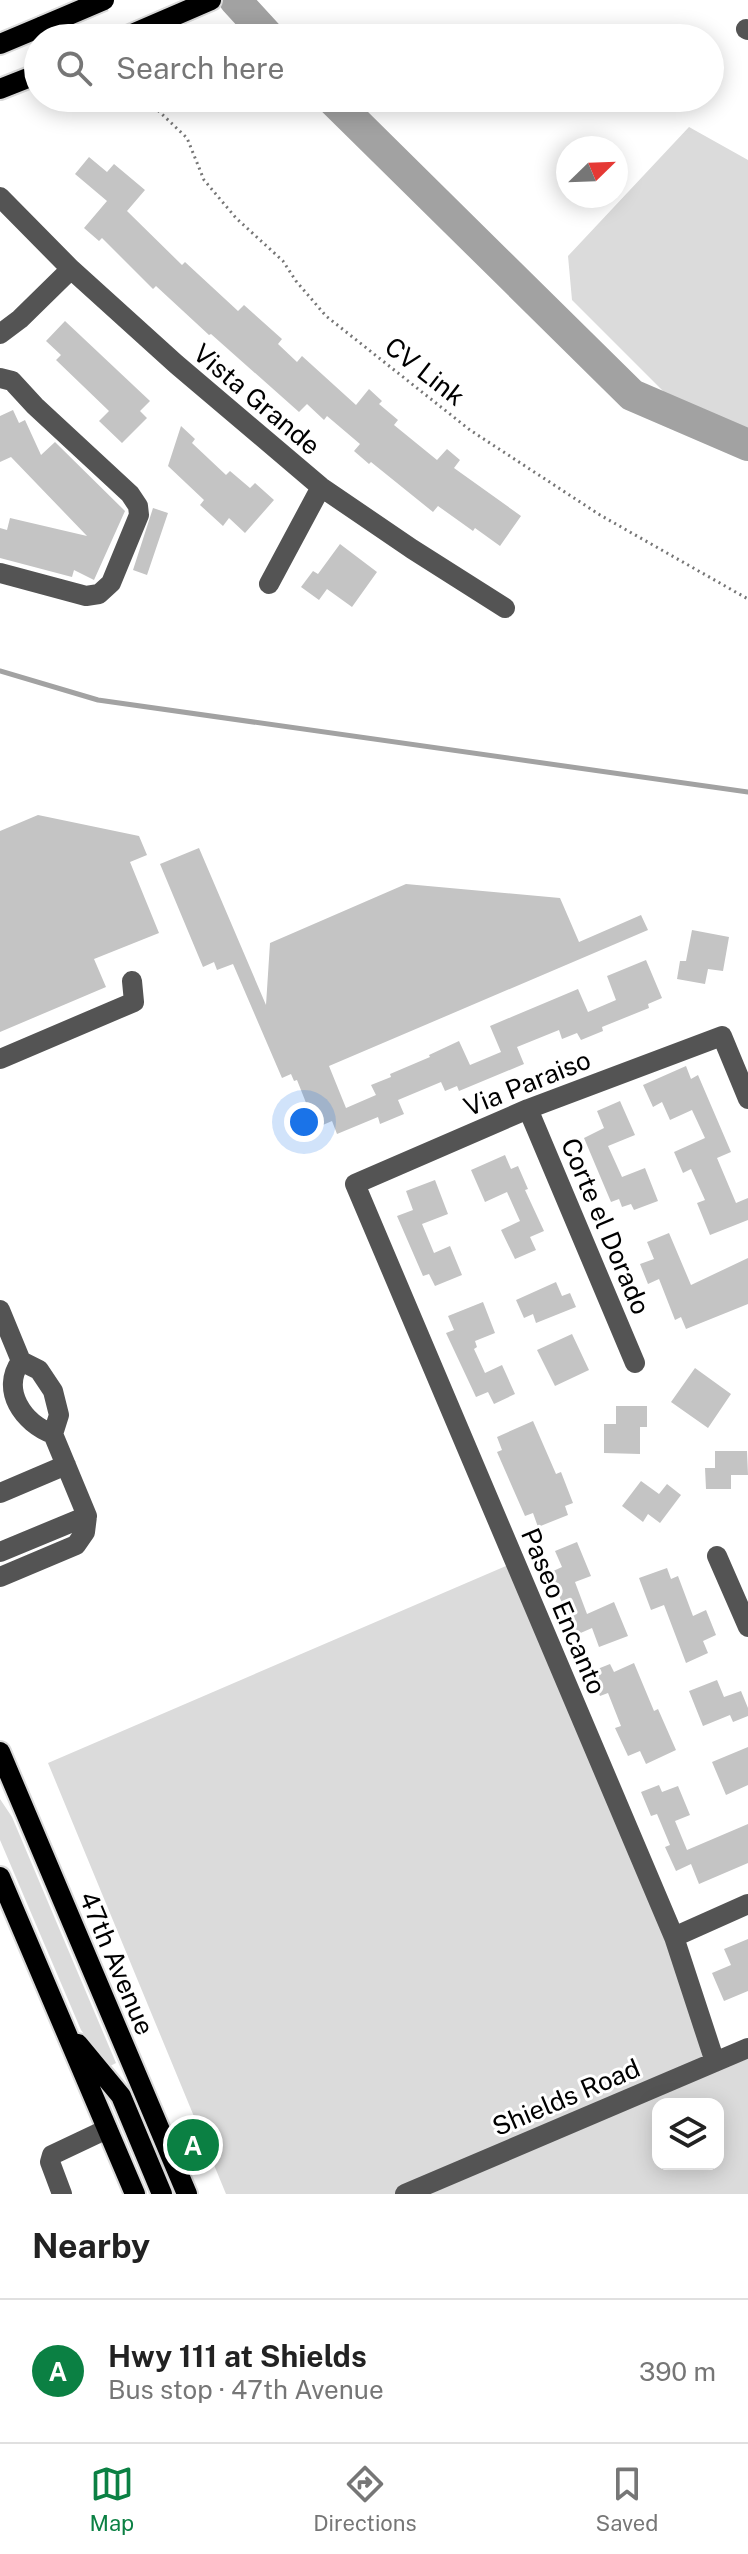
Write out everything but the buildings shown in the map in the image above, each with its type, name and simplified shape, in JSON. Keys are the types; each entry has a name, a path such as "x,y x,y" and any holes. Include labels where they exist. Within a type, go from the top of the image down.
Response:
{"main road":[{"path":"48,24 104,0"},
{"path":"155,24 211,0"},
{"path":"0,44 24,34"},
{"path":"0,89 24,80"},
{"name":"47th Avenue","path":"0,1752 187,2194"},
{"path":"0,1877 135,2194"},
{"path":"63,2026 121,2096 162,2194"}],"street":[{"name":"Vista Grande","path":"0,197 71,269 214,397 321,487 423,557 505,608"},
{"path":"0,334 20,319 71,269"},
{"path":"0,378 12,381 130,494 138,506 139,515 111,583 99,594 86,596 0,573"},
{"path":"269,584 321,487"},
{"path":"0,1059 134,1002 132,981"},
{"name":"Via Paraiso","path":"355,1184 528,1109 722,1036 748,1099"},
{"name":"Corte el Dorado","path":"528,1109 635,1363"},
{"name":"Paseo Encanto","path":"355,1184 674,1937 715,2062"},
{"path":"0,1310 21,1361 39,1370 53,1391 59,1415 53,1434 87,1516 85,1532 76,1545 0,1577"},
{"path":"21,1361 13,1379 17,1405 32,1425 53,1434"},
{"path":"0,1493 66,1465"},
{"path":"0,1552 87,1516"},
{"path":"717,1556 748,1627"},
{"path":"674,1937 748,1904"},
{"name":"Shields Road","path":"405,2194 748,2048"},
{"path":"62,2194 50,2162 52,2155 107,2129"}],"path":[{"name":"CV Link","path":"160,112 187,138 204,180 236,218 283,261 326,316 470,430 600,515 748,599"}],"shaded area":[{"path":"689,127 748,160 748,448 686,414 572,300 568,256 613,208 628,208 628,192"},
{"path":"515,1562 715,2061 748,2048 748,2194 226,2194 48,1763"},
{"path":"0,1799 12,1817 116,2063 108,2067 81,2030 0,1840"}],"waterway":[{"path":"235,0 257,24"},
{"path":"345,112 632,395 748,445"},
{"path":"0,671 98,700 748,792"}],"place":[{"name":"Hwy 111 at Shields","path":"193,2145"}]}
